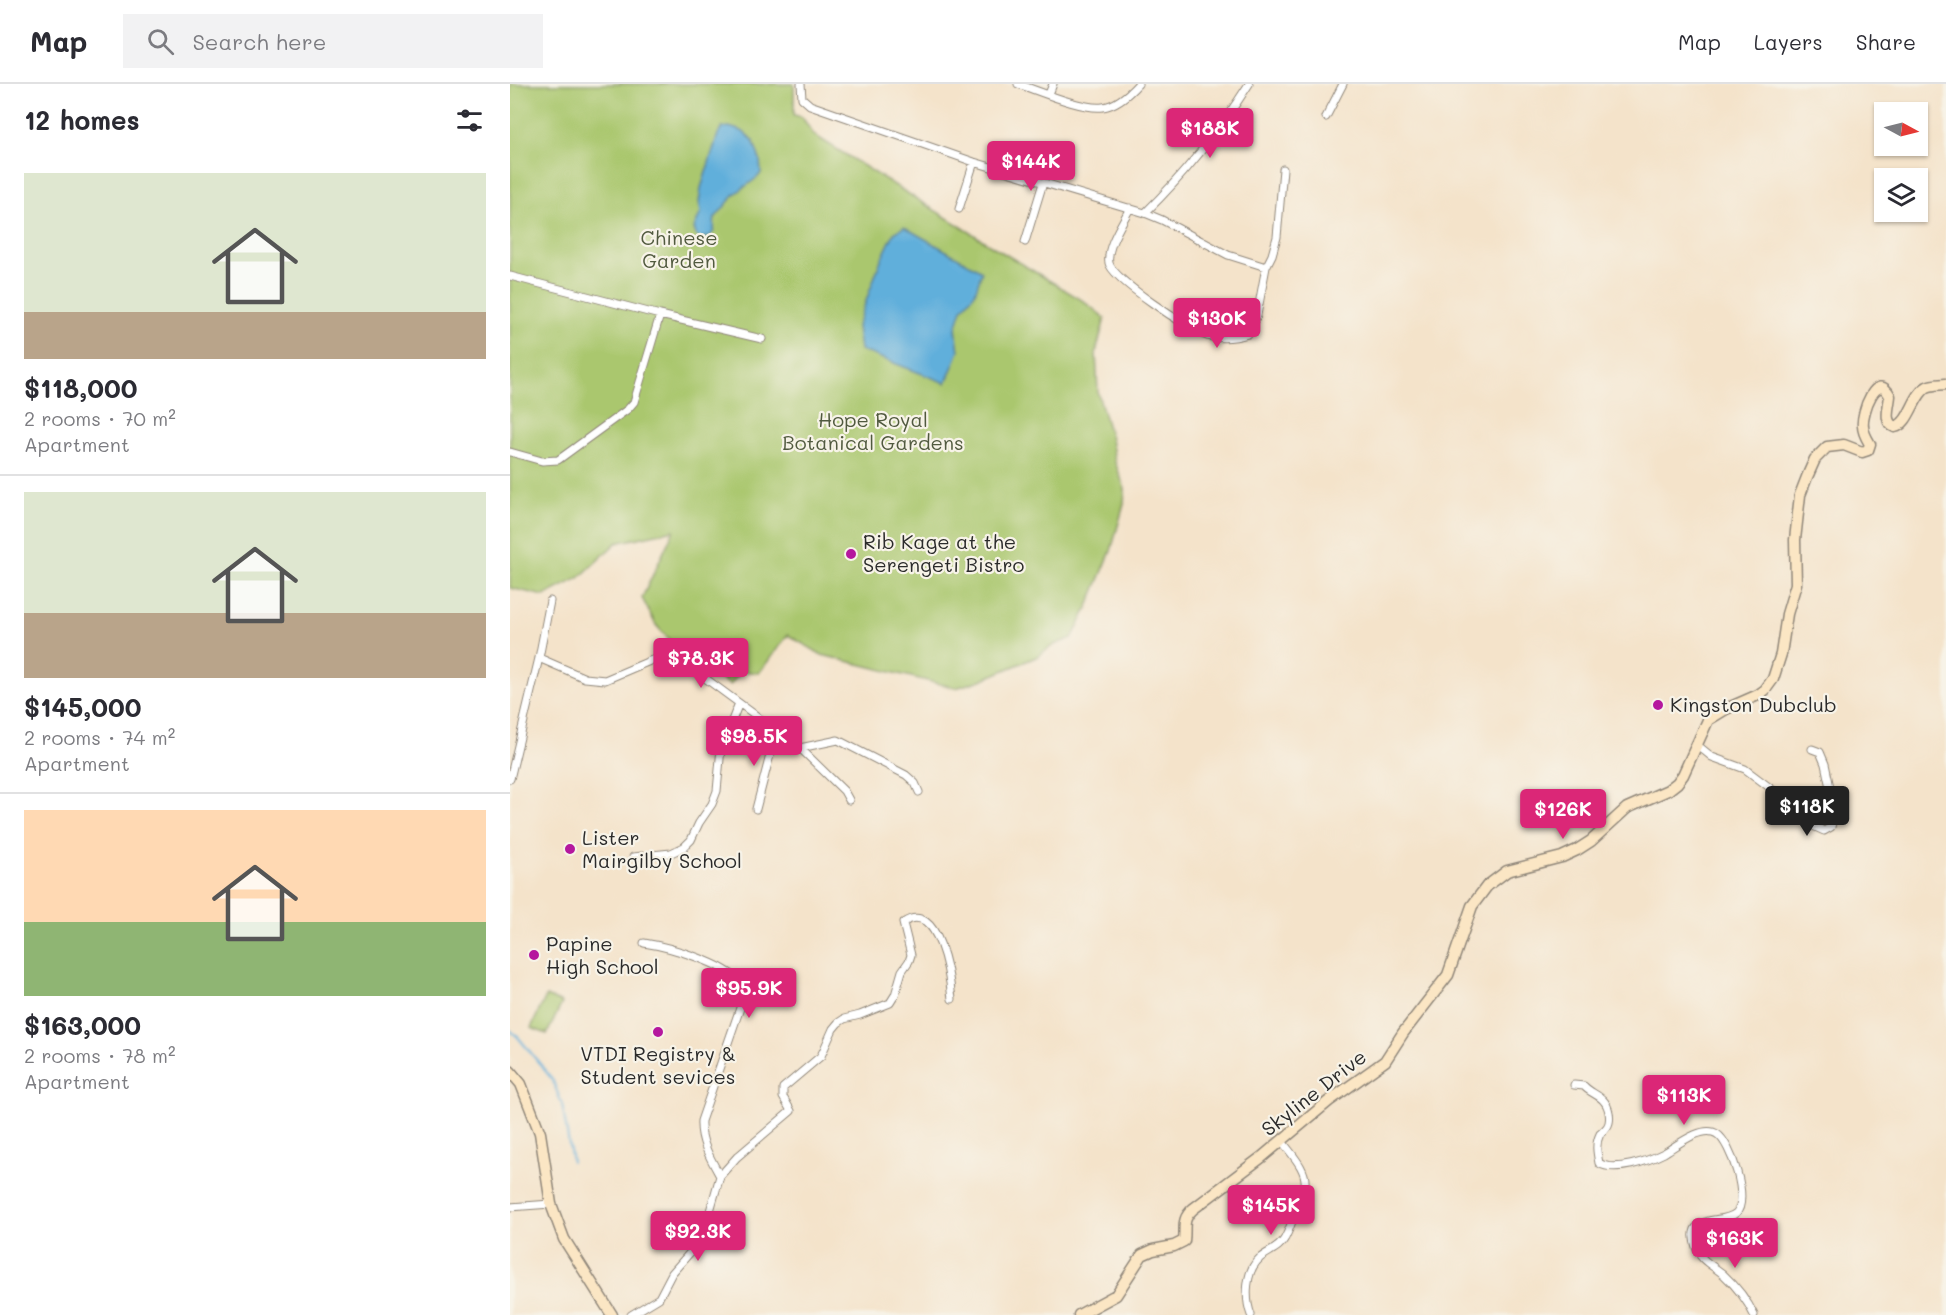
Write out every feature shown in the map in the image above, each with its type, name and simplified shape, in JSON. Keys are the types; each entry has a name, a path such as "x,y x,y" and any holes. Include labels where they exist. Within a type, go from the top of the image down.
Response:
{"street":[{"path":"801,84 801,93 805,102 831,113 974,162 1130,208 1162,220 1228,255 1266,267"},
{"path":"1018,84 1084,106 1102,107 1117,102 1138,84"},
{"path":"1049,94 1053,84"},
{"path":"1144,213 1167,191 1222,126 1249,84"},
{"path":"1326,117 1343,84"},
{"path":"959,209 974,162"},
{"path":"1130,208 1109,250 1109,267 1114,273 1148,300 1207,335 1232,338 1248,334 1257,315 1266,267 1277,237 1283,169"},
{"path":"1024,242 1043,183"},
{"path":"510,276 762,339"},
{"path":"510,452 542,461 558,460 628,409 634,402 660,315"},
{"name":"Skyline Drive","path":"1079,1315 1116,1295 1142,1255 1184,1241 1184,1225 1187,1215 1329,1101 1385,1060 1448,975 1472,906 1487,886 1507,871 1577,850 1591,841 1627,808 1668,790 1677,783 1683,775 1708,720 1758,695 1773,679 1781,654 1787,614 1796,584 1795,540 1800,495 1815,459 1820,452 1834,445 1844,445 1862,452 1868,450 1870,444 1864,434 1863,421 1865,406 1874,391 1880,388 1889,393 1888,421 1891,426 1895,427 1902,424 1925,388 1946,384"},
{"path":"510,779 550,601"},
{"path":"539,658 585,678 605,680 652,660 675,656 800,748 844,791 849,800"},
{"path":"633,857 671,852 684,847 691,840 717,791 721,748 739,703"},
{"path":"756,809 776,732"},
{"path":"800,748 837,740 906,775 915,783 919,792"},
{"path":"1696,744 1712,757 1745,769 1781,796 1813,826 1824,831 1832,827 1835,811 1825,764 1820,753 1812,749"},
{"path":"631,1315 659,1298 672,1273 694,1248 706,1224 720,1176 737,1157 791,1111 783,1097 783,1088 821,1056 838,1023 890,1003 895,995 902,971 911,955 903,923 909,919 916,917 924,921 941,942 952,999"},
{"path":"644,943 690,955 734,974 741,983 740,1008 701,1120 705,1146 720,1176"},
{"path":"510,1071 521,1084 540,1133 550,1204 564,1239 612,1315"},
{"path":"1574,1085 1584,1086 1588,1091 1596,1094 1608,1108 1607,1127 1601,1133 1597,1145 1599,1163 1605,1167 1623,1167 1662,1154 1690,1137 1705,1132 1712,1131 1720,1135 1727,1145 1741,1188 1741,1204 1736,1213 1700,1224 1694,1236 1696,1247 1702,1259 1724,1275 1747,1299 1754,1315"},
{"path":"1251,1315 1247,1303 1253,1270 1258,1260 1276,1248 1286,1237 1305,1185 1306,1179 1303,1171 1282,1141"},
{"path":"510,1207 550,1204"}],"green space":[{"name":"Hope Royal Botanical Gardens","path":"510,84 794,84 794,115 802,117 814,135 1082,300 1105,318 1096,352 1098,393 1115,462 1125,489 1124,504 1111,551 1087,609 1072,638 1054,645 1036,657 956,688 822,655 788,635 759,673 742,671 730,685 680,652 656,625 642,598 674,530 616,543 579,578 544,596 510,588"},
{"path":"546,996 562,1003 547,1034 531,1028"}],"water":[{"path":"729,127 742,131 753,140 760,160 761,173 735,194 715,218 711,235 700,238 696,235 694,228 701,212 699,202 701,188 718,134 722,128"},
{"path":"904,227 982,271 975,293 962,309 956,328 959,351 946,383 860,350 857,326 880,262 894,233"}],"waterway":[{"path":"510,1030 552,1079 562,1104 572,1162"}],"place":[{"name":"Rib Kage at the Serengeti Bistro","path":"851,554"},
{"name":"Kingston Dubclub","path":"1658,705"},
{"name":"Lister Mairgilby School","path":"570,849"},
{"name":"Papine High School","path":"534,955"},
{"name":"VTDI Registry & Student sevices","path":"658,1032"}],"park label":[{"name":"Chinese Garden","path":"679,250"}]}
